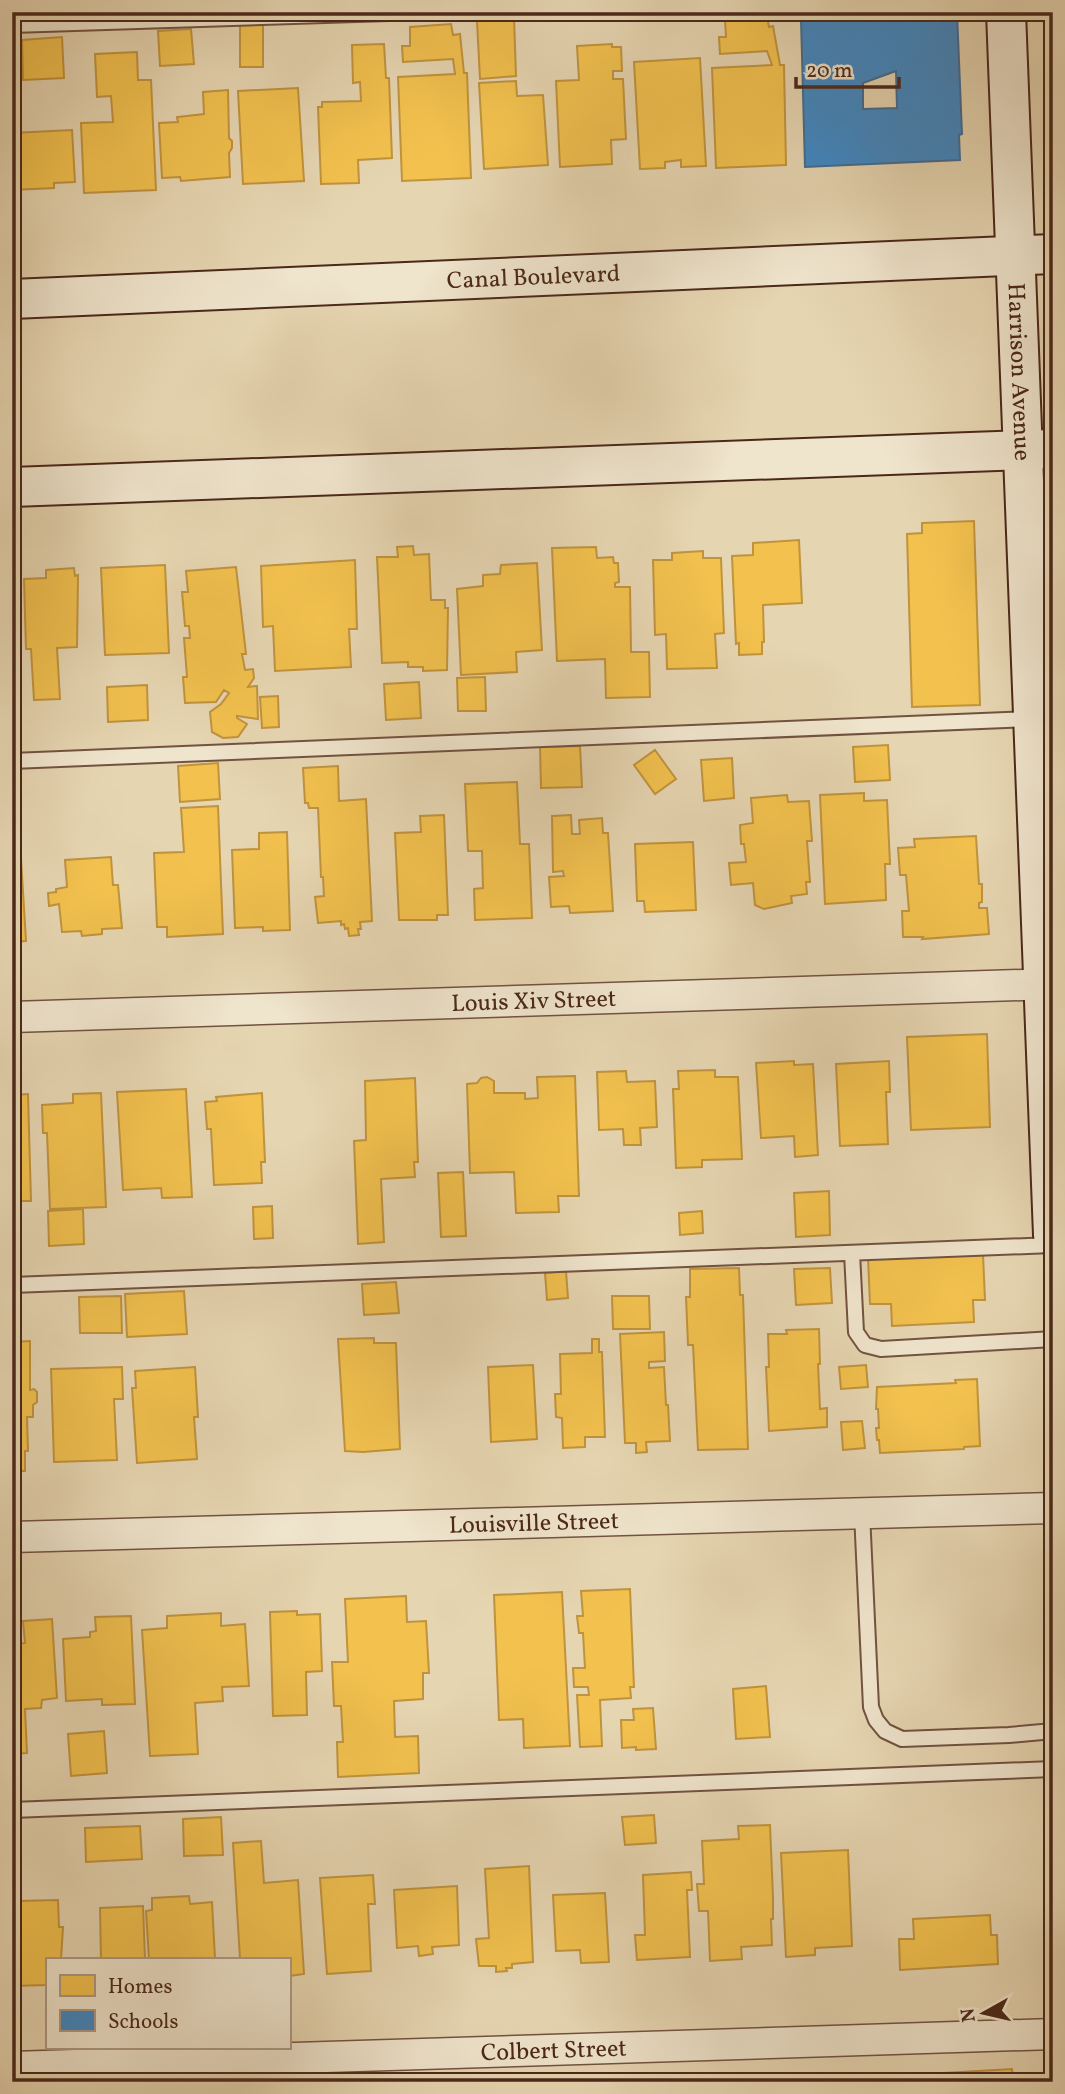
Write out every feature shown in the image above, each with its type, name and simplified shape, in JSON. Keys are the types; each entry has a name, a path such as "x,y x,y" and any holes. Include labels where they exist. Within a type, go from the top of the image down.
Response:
{"main road":[{"name":"Harrison Avenue","path":"1006,12 1015,256 1038,449 1033,719 1048,984 1053,1235"},
{"name":"Canal Boulevard","path":"12,299 1053,254"},
{"path":"12,487 1038,449"}],"street":[{"name":"Louis Xiv Street","path":"12,1017 1048,984"},
{"name":"Louisville Street","path":"12,1537 1053,1508"},
{"name":"Colbert Street","path":"12,2067 1053,2034"}],"lane":[{"path":"12,25 421,12"},
{"path":"12,761 1033,719"},
{"path":"12,1285 1053,1245"},
{"path":"852,1253 856,1332 865,1345 881,1349 1053,1339"},
{"path":"862,1513 871,1707 876,1720 885,1731 902,1739 1053,1731"},
{"path":"12,1810 1053,1769"}],"building: Homes":[{"path":"767,17 769,27 773,26 780,65 784,65 786,165 716,168 712,68 772,65 767,51 720,54 719,37 726,37 725,19"},
{"path":"514,18 516,76 480,79 477,21"},
{"path":"240,22 263,22 263,67 240,67"},
{"path":"451,24 453,35 460,34 464,73 467,73 471,178 402,181 398,77 455,74 453,59 403,62 402,46 410,46 410,27"},
{"path":"191,29 194,64 160,66 158,31"},
{"path":"62,37 64,78 23,80 22,40"},
{"path":"384,44 386,78 389,78 392,158 358,160 359,183 321,184 318,107 322,107 322,102 361,101 360,82 353,83 352,45"},
{"path":"612,44 612,47 621,47 622,71 613,71 613,79 623,79 626,139 611,140 612,164 560,167 556,81 579,80 577,46"},
{"path":"137,52 138,80 151,80 156,190 84,193 81,123 113,122 111,96 97,97 95,54"},
{"path":"700,58 706,166 681,167 681,160 665,162 665,168 640,169 634,62"},
{"path":"516,81 517,96 543,95 548,165 484,169 479,83"},
{"path":"298,88 304,181 243,184 238,91"},
{"path":"228,90 229,138 232,141 229,153 230,177 181,181 180,177 162,178 159,123 178,122 177,117 204,114 203,92"},
{"path":"72,130 75,182 54,183 54,188 12,190 12,133"},
{"path":"974,521 980,705 912,707 907,534 922,533 922,523"},
{"path":"799,540 802,603 763,605 762,654 739,655 739,643 736,644 732,556 753,555 753,543"},
{"path":"413,546 414,555 429,554 431,600 445,600 445,608 448,608 447,670 423,671 423,667 408,667 408,662 382,663 377,557 398,557 397,547"},
{"path":"596,547 597,558 613,557 614,563 618,563 619,582 615,583 615,587 630,587 631,652 649,652 650,697 606,698 605,659 557,661 552,548"},
{"path":"703,551 703,558 721,558 724,633 715,634 717,668 667,669 666,634 655,635 653,560 672,560 672,553"},
{"path":"355,560 357,629 349,629 351,667 275,671 273,626 263,627 261,566"},
{"path":"537,563 542,650 516,652 517,672 461,675 457,589 483,586 483,575 500,574 501,565"},
{"path":"165,565 169,653 105,655 101,568"},
{"path":"236,567 246,654 242,654 245,670 253,669 254,678 248,687 257,686 258,719 237,716 247,724 238,737 223,738 212,732 210,712 221,704 229,693 224,690 216,702 185,703 183,677 187,677 184,638 190,638 189,626 185,626 182,592 188,592 186,571"},
{"path":"74,568 75,576 78,575 77,647 57,648 60,699 34,700 31,649 26,649 24,579 46,578 46,570"},
{"path":"12,608 17,679 12,681"},
{"path":"485,677 486,711 458,711 457,678"},
{"path":"419,682 421,718 386,720 384,684"},
{"path":"147,685 148,720 108,722 107,687"},
{"path":"12,693 15,693 17,742 12,742"},
{"path":"278,696 279,727 262,728 260,697"},
{"path":"888,745 890,780 855,782 853,747"},
{"path":"580,746 582,787 541,788 540,747"},
{"path":"655,750 676,779 655,794 634,765"},
{"path":"732,758 734,798 704,801 701,760"},
{"path":"218,763 220,799 180,802 178,766"},
{"path":"338,766 339,801 366,799 372,921 360,922 359,935 349,936 348,928 345,929 344,924 341,925 341,921 318,923 315,897 324,896 318,808 309,808 308,803 305,803 303,768"},
{"path":"517,782 520,844 529,844 532,918 475,920 474,889 483,888 482,851 468,851 465,784"},
{"path":"864,793 864,801 887,800 890,864 885,864 886,900 825,904 820,795"},
{"path":"787,795 788,802 809,801 812,841 807,841 810,882 806,882 807,894 791,896 792,903 764,909 755,905 753,883 731,885 729,863 746,862 740,825 753,823 751,798"},
{"path":"218,806 223,934 167,937 167,927 157,927 154,853 184,852 181,808"},
{"path":"444,815 448,915 437,915 437,920 399,920 395,833 421,832 420,816"},
{"path":"571,815 572,834 580,834 579,820 602,818 603,833 608,833 613,911 570,913 569,906 551,907 549,877 564,876 563,871 553,872 552,816"},
{"path":"287,832 290,930 235,928 232,850 259,849 259,833"},
{"path":"976,836 979,884 982,884 982,902 979,903 979,908 987,908 989,934 922,939 923,937 903,937 902,911 909,911 906,875 900,875 898,848 915,847 914,839"},
{"path":"20,842 26,941 12,942 12,843"},
{"path":"693,842 696,910 645,912 644,901 637,901 635,844"},
{"path":"111,857 113,885 118,885 122,928 102,929 102,934 82,936 81,931 62,932 59,904 49,906 48,893 67,887 65,860"},
{"path":"987,1034 990,1127 911,1130 907,1037"},
{"path":"794,1061 794,1065 813,1064 818,1155 795,1157 794,1136 761,1138 756,1063"},
{"path":"889,1061 890,1092 886,1092 888,1144 840,1146 836,1064"},
{"path":"715,1070 715,1077 738,1077 742,1159 702,1160 702,1167 676,1168 673,1089 679,1089 678,1071"},
{"path":"626,1071 627,1082 655,1081 657,1127 640,1128 641,1145 624,1145 623,1129 599,1130 597,1072"},
{"path":"575,1076 579,1196 558,1196 559,1212 516,1213 514,1172 470,1173 467,1084 477,1083 481,1078 487,1077 494,1081 494,1093 525,1093 525,1099 538,1098 537,1077"},
{"path":"415,1078 418,1162 414,1162 415,1177 381,1179 384,1242 358,1244 354,1141 366,1140 365,1081"},
{"path":"186,1089 192,1197 162,1198 161,1188 123,1190 117,1092"},
{"path":"101,1093 106,1207 50,1209 47,1133 43,1133 42,1105 73,1103 73,1094"},
{"path":"262,1093 265,1162 261,1162 262,1183 214,1185 211,1129 207,1129 205,1102 217,1101 216,1097"},
{"path":"28,1094 31,1201 12,1201 12,1095"},
{"path":"463,1172 466,1236 441,1237 438,1173"},
{"path":"829,1191 830,1235 796,1237 794,1193"},
{"path":"272,1206 273,1238 254,1239 253,1207"},
{"path":"83,1209 84,1244 49,1246 48,1211"},
{"path":"702,1211 703,1233 680,1235 679,1213"},
{"path":"983,1254 985,1300 973,1300 974,1322 892,1326 891,1304 870,1304 868,1258"},
{"path":"739,1268 740,1295 743,1295 748,1449 698,1450 693,1345 688,1345 686,1297 690,1297 690,1269"},
{"path":"830,1268 832,1303 796,1305 794,1269"},
{"path":"566,1271 568,1298 547,1300 545,1273"},
{"path":"396,1282 399,1313 364,1315 362,1284"},
{"path":"184,1291 187,1334 127,1337 125,1294"},
{"path":"121,1296 122,1333 80,1333 79,1297"},
{"path":"612,1296 649,1296 650,1329 613,1329"},
{"path":"819,1329 820,1409 827,1408 827,1427 769,1431 766,1367 769,1367 768,1334 787,1334 786,1330"},
{"path":"664,1332 665,1361 649,1362 649,1368 664,1367 670,1441 646,1442 647,1452 636,1453 636,1443 625,1443 620,1334"},
{"path":"374,1338 374,1343 396,1343 400,1449 345,1451 338,1339"},
{"path":"592,1339 599,1339 599,1352 602,1352 605,1437 585,1437 585,1447 563,1448 562,1418 556,1417 555,1394 561,1394 560,1354 592,1353"},
{"path":"30,1341 30,1390 37,1392 37,1402 33,1405 33,1417 27,1417 28,1451 25,1451 25,1471 12,1471 12,1342"},
{"path":"533,1365 537,1439 491,1442 488,1367"},
{"path":"866,1365 868,1387 841,1389 839,1367"},
{"path":"122,1367 123,1399 114,1399 117,1460 54,1462 51,1369"},
{"path":"195,1367 197,1459 137,1463 132,1388 136,1388 135,1371"},
{"path":"977,1379 980,1446 880,1453 876,1428 879,1428 877,1387 956,1383 955,1380"},
{"path":"862,1421 865,1448 843,1450 841,1422"},
{"path":"630,1589 634,1687 630,1687 631,1698 600,1700 602,1746 580,1747 577,1695 589,1695 588,1687 574,1687 573,1668 585,1668 583,1633 579,1633 577,1616 583,1616 581,1591"},
{"path":"562,1592 570,1746 524,1748 523,1719 499,1720 494,1595"},
{"path":"406,1596 407,1622 426,1621 429,1673 423,1673 423,1699 394,1701 395,1737 418,1736 419,1773 338,1777 337,1742 343,1742 341,1706 334,1706 332,1662 348,1662 345,1599"},
{"path":"297,1611 297,1615 320,1614 322,1671 306,1672 307,1715 273,1716 270,1612"},
{"path":"221,1613 221,1626 245,1624 249,1686 222,1687 223,1701 195,1703 198,1754 150,1756 142,1630 167,1628 167,1616"},
{"path":"131,1616 135,1704 102,1705 102,1699 66,1701 63,1639 90,1637 90,1632 96,1631 95,1617"},
{"path":"52,1619 57,1698 42,1700 41,1708 25,1709 27,1753 12,1754 12,1644 25,1643 23,1621"},
{"path":"766,1686 770,1737 736,1739 733,1689"},
{"path":"653,1708 656,1749 622,1748 621,1720 634,1720 633,1709"},
{"path":"104,1731 107,1773 71,1776 68,1734"},
{"path":"654,1815 656,1843 625,1845 622,1817"},
{"path":"221,1817 223,1855 184,1856 183,1819"},
{"path":"770,1825 772,1945 741,1947 742,1959 710,1961 708,1911 699,1911 697,1884 704,1884 702,1841 739,1839 738,1826"},
{"path":"140,1826 142,1859 86,1862 85,1828"},
{"path":"261,1841 264,1883 298,1880 304,1974 290,1976 290,1958 240,1958 233,1843"},
{"path":"848,1850 852,1946 815,1948 815,1955 786,1957 781,1853"},
{"path":"529,1866 533,1962 512,1964 512,1968 506,1968 507,1971 496,1972 496,1966 479,1966 476,1939 489,1938 485,1869"},
{"path":"691,1872 692,1890 687,1890 690,1957 637,1960 635,1935 645,1935 643,1875"},
{"path":"373,1875 375,1904 368,1904 371,1971 327,1974 320,1878"},
{"path":"457,1886 459,1945 432,1947 433,1954 419,1956 418,1946 397,1948 394,1890"},
{"path":"605,1893 609,1962 581,1963 580,1950 556,1951 553,1895"},
{"path":"189,1896 190,1904 212,1902 215,1958 149,1958 146,1911 152,1910 152,1898"},
{"path":"58,1900 59,1927 63,1927 61,1958 46,1958 46,1985 12,1986 12,1906 18,1906 18,1901"},
{"path":"143,1906 145,1958 101,1958 100,1908"},
{"path":"990,1915 991,1935 997,1935 998,1964 900,1970 899,1939 914,1939 913,1919"},
{"path":"1012,2069 1013,2082 911,2082 910,2075"}],"building: Schools":[{"path":"806,12 827,12 827,18 833,17 833,14 868,12 957,12 962,134 959,135 960,160 805,167 801,19 806,19","holes":["896,71 897,108 863,109 863,83"]}]}
